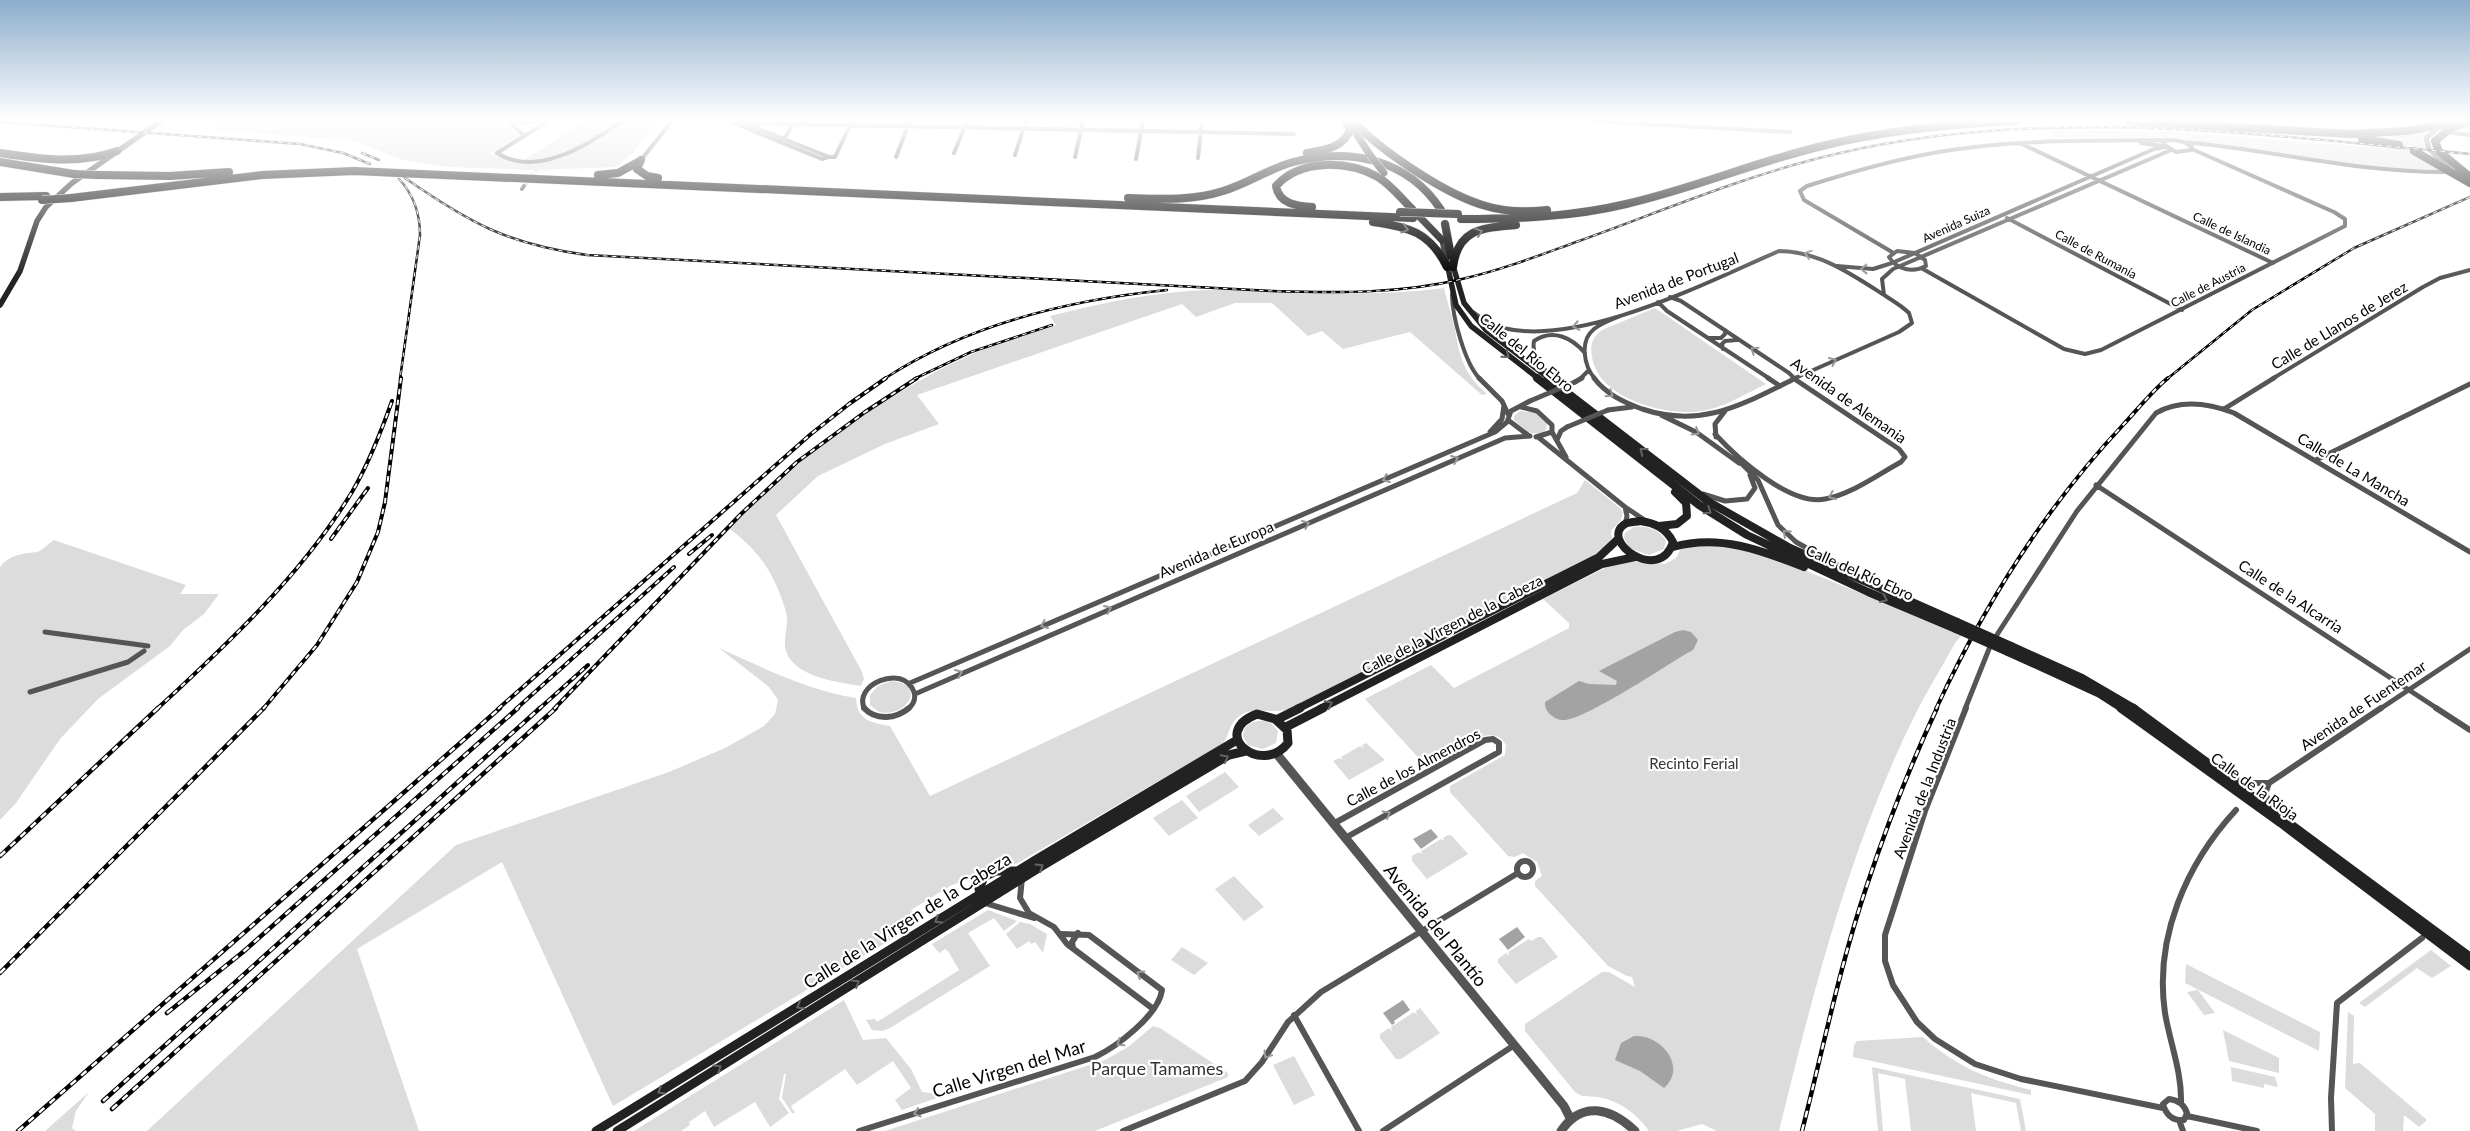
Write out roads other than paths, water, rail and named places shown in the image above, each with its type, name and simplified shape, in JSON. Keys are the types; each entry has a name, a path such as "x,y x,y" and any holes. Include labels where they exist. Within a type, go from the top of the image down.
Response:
{"highway":[{"path":"72,174 170,176 208,174"},
{"path":"72,196 245,174"},
{"path":"0,201 72,196 262,175 290,174"},
{"path":"417,174 1413,218 1561,211 1620,201 1711,174"},
{"path":"533,174 1401,213 1501,220 1564,215 1647,200"},
{"path":"558,175 595,174"},
{"path":"644,174 647,176 719,182"},
{"path":"1222,191 1254,174"},
{"path":"1042,197 1180,198 1222,191 1263,174"},
{"path":"1290,174 1284,176 1276,186 1278,196 1297,206 1401,213"},
{"path":"1371,174 1384,181 1442,240"},
{"path":"1385,174 1412,209"},
{"path":"1406,174 1429,192 1441,210"},
{"path":"1425,174 1460,196 1485,206 1501,209 1537,211 1620,201"},
{"path":"1450,267 1457,246 1468,236 1477,232 1588,215 1647,200 1727,174"},
{"path":"2454,174 2470,180"},
{"path":"0,197 44,198"},
{"path":"1148,206 1389,224 1430,239 1442,252 1450,267"},
{"path":"1444,224 1451,256"}],"main road":[{"path":"0,305 20,270 37,221 46,207 65,188 86,174"},
{"name":"Calle del Río Ebro","path":"1442,240 1450,267 1466,307 1486,330 1709,502 1757,532 1904,599 1957,626"},
{"name":"Calle del Río Ebro","path":"1442,240 1451,256 1452,294 1464,318 1480,334 1699,505 1730,525 1868,592 1957,626 2009,649"},
{"path":"1627,450 1686,503 1689,513 1682,522 1659,526"},
{"path":"1673,547 1671,536 1659,526 1649,522 1640,521 1625,524 1617,534 1621,547 1635,557 1655,560 1664,557 1673,547 1683,543 1706,542 1749,547 1868,592"},
{"name":"Calle de la Virgen de la Cabeza","path":"1278,719 1599,557 1618,540"},
{"name":"Calle de la Virgen de la Cabeza","path":"1286,727 1602,564 1635,557"},
{"name":"Calle de la Rioja","path":"2009,649 2082,678 2114,696 2277,813 2470,957"},
{"name":"Calle de la Rioja","path":"2009,649 2098,693 2139,720 2281,823 2470,966"},
{"path":"1266,714 1278,719 1286,727 1288,737 1286,743 1276,753 1260,756 1246,751 1236,740 1237,729 1245,719 1266,714"},
{"name":"Calle de la Virgen de la Cabeza","path":"617,1131 982,898 1236,740"},
{"name":"Calle de la Virgen de la Cabeza","path":"1020,874 1228,755 1246,751"},
{"path":"982,898 982,879 990,872 1000,869 1020,874"},
{"name":"Calle de la Virgen de la Cabeza","path":"596,1131 982,898"}],"street":[{"path":"1847,174 1807,186 1800,192 1804,200 1892,252 1915,253 1922,257 1927,264 1923,269 1912,270 1899,267 1892,263 1889,257 1892,252"},
{"name":"Calle de Islandia","path":"2085,174 2273,263"},
{"name":"Avenida Suiza","path":"1834,266 1865,270 1892,263 2099,174"},
{"name":"Avenida Suiza","path":"1884,296 1882,279 1887,273 2114,174"},
{"name":"Calle de Austria","path":"1923,269 2064,349 2077,353 2094,353 2345,226 2345,220 2334,212 2248,174"},
{"name":"Calle de Rumanía","path":"2001,215 2182,310"},
{"name":"Avenida de Portugal","path":"1466,307 1491,324 1517,331 1564,328 1623,315 1779,251 1804,251 1834,266"},
{"path":"1623,315 1593,330 1587,339 1585,354 1588,371 1594,381 1608,393 1638,408 1695,417 1726,411 1899,332 1912,323 1906,310 1834,266"},
{"name":"Calle de Llanos de Jerez","path":"2224,409 2423,287 2440,278 2470,270"},
{"path":"1452,294 1452,305 1471,368 1476,376 1503,403 1508,417 1530,436"},
{"name":"Avenida de Alemania","path":"1670,297 1681,301 1725,330 1899,449 1905,456 1901,462 1831,497 1814,500 1788,492 1740,458 1715,434"},
{"name":"Avenida de Alemania","path":"1658,302 1663,308 1705,337 1780,386"},
{"path":"1705,337 1721,338 1725,334 1725,330"},
{"path":"1585,354 1578,343 1560,335 1540,336 1534,342 1532,349 1540,367 1586,407"},
{"path":"1723,349 1722,344 1726,340 1740,341"},
{"name":"Avenida de Europa","path":"910,682 1480,439 1501,428 1511,411 1576,382 1584,377 1588,371"},
{"path":"2316,460 2470,384"},
{"path":"1480,439 1496,427 1502,419 1503,403"},
{"name":"Avenida de la Industria","path":"2164,1108 2017,1079 1976,1066 1961,1058 1940,1043 1906,1007 1892,983 1884,956 1885,935 1925,811 1991,644 2077,511 2096,485 2156,413 2170,405 2189,404 2224,409"},
{"path":"1520,407 1537,411 1550,422 1552,431 1569,461"},
{"path":"1638,408 1608,410 1566,428 1538,437 1625,507 1649,522"},
{"name":"Calle de La Mancha","path":"2224,409 2316,460 2470,552"},
{"path":"1652,411 1696,432 1736,461 1751,475 1755,488 1751,496 1745,500 1728,502 1700,493 1675,476"},
{"path":"1726,411 1715,424 1715,434 1720,444 1758,480 1772,514 1786,534 1811,552 1904,599"},
{"path":"1557,441 1559,434 1566,428"},
{"name":"Avenida de Europa","path":"915,694 1505,438 1538,437"},
{"name":"Calle de la Alcarria","path":"2096,485 2411,689 2470,730"},
{"path":"1625,507 1627,516 1625,524"},
{"path":"30,692 128,662 146,648 46,632"},
{"name":"Avenida de Fuentemar","path":"2270,783 2470,649"},
{"path":"896,678 910,682 915,694 908,709 890,718 871,715 865,710 862,703 864,696 873,684 896,678"},
{"name":"Calle de los Almendros","path":"1333,824 1485,740 1493,739 1499,744 1498,752 1345,838"},
{"name":"Avenida del Plantío","path":"1276,753 1513,1046 1564,1106 1570,1118"},
{"path":"2226,776 2246,782 2270,783 2266,797 2277,813"},
{"path":"2181,1103 2178,1076 2165,1010 2165,959 2176,909 2190,870 2208,839 2236,810"},
{"path":"1123,1131 1245,1081 1258,1070 1294,1015 1322,992 1518,873"},
{"path":"1020,874 1021,902 1029,913 1054,927 1073,948 1106,975 1152,1008"},
{"path":"982,898 1039,919"},
{"path":"1073,948 1072,942 1078,933"},
{"name":"Calle Virgen del Mar","path":"859,1131 1095,1058 1135,1032 1162,997 1162,990 1089,935 1078,933 1061,934"},
{"path":"2332,1131 2331,1098 2337,1004 2422,938"},
{"path":"1294,1015 1359,1131"},
{"path":"1382,1131 1513,1046"},
{"path":"2173,1099 2181,1103 2186,1109 2187,1116 2184,1120 2180,1120 2168,1115 2164,1108 2166,1100 2173,1099"},
{"path":"1561,1131 1570,1118 1582,1112 1604,1111 1618,1116 1635,1131"},
{"path":"2187,1116 2257,1131"},
{"path":"2180,1120 2183,1131"},
{"path":"612,1121 617,1131"}],"tunnel":[{"path":"524,186 533,174"}],"railway":[{"path":"405,178 470,219 511,238 534,245 587,255 1272,291 1344,292 1392,290 1439,284 1506,267 1765,174"},
{"path":"399,179 409,191 415,205 419,219 420,235 400,379"},
{"path":"2167,379 2252,310 2354,248 2470,197"},
{"path":"884,379 916,360 984,329 1056,308 1093,300 1167,290"},
{"path":"914,379 971,352 1052,325"},
{"path":"263,709 317,645 357,582 378,532 385,502 401,378"},
{"path":"498,709 811,434 886,378"},
{"path":"554,709 741,514 797,462 865,412 917,378"},
{"path":"1936,709 1974,632 2018,559 2042,524 2095,457 2151,394 2168,378"},
{"path":"157,709 262,607 310,552 332,523 364,470 392,401"},
{"path":"331,539 368,488"},
{"path":"689,554 712,535"},
{"path":"516,709 674,567"},
{"path":"539,709 588,665"},
{"path":"0,856 158,708"},
{"path":"0,973 264,708"},
{"path":"18,1131 500,708"},
{"path":"167,1013 243,952 518,708"},
{"path":"103,1101 540,708"},
{"path":"112,1109 556,708"},
{"path":"1802,1131 1857,915 1891,818 1937,708"}],"park label":[{"name":"Recinto Ferial","path":"1694,763"},
{"name":"Parque Tamames","path":"1157,1068"}]}
